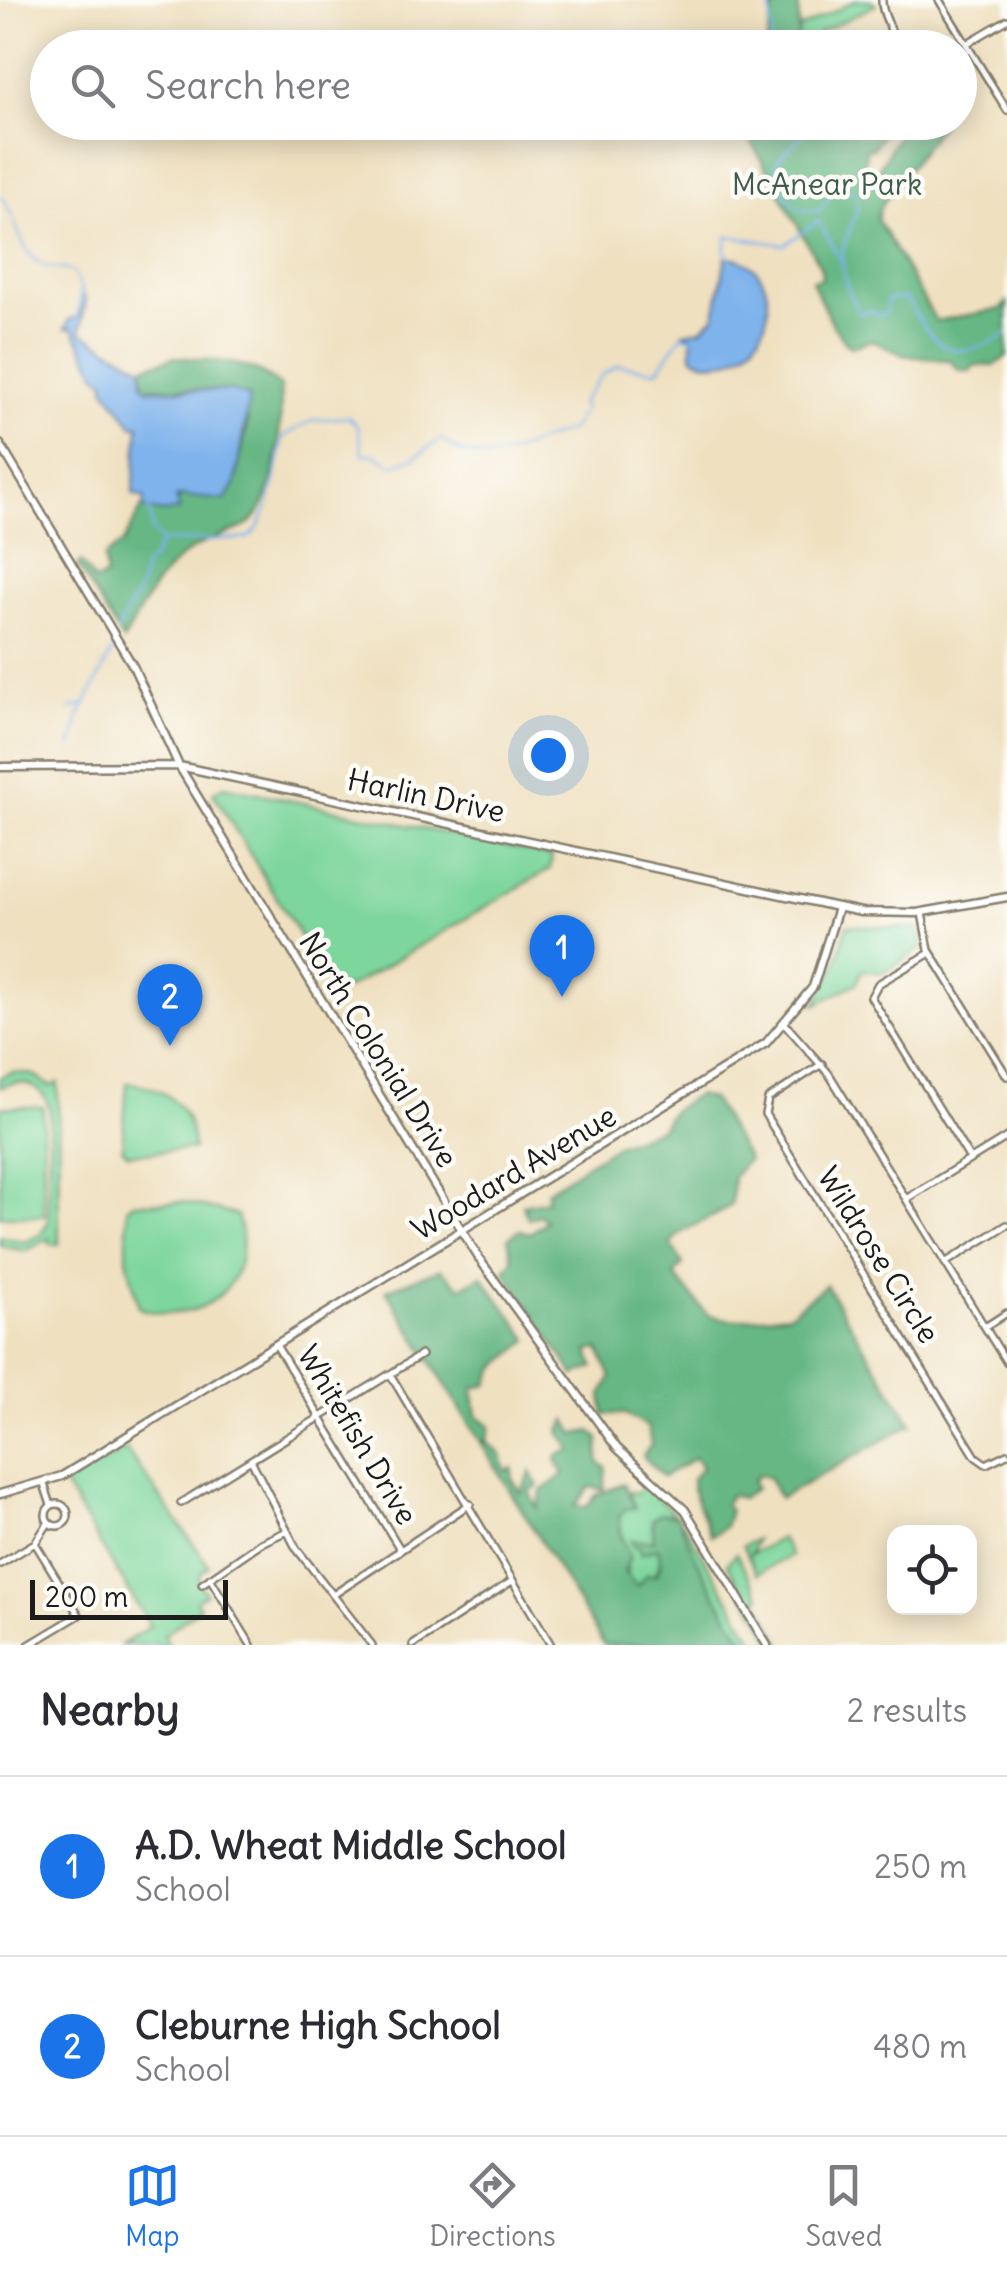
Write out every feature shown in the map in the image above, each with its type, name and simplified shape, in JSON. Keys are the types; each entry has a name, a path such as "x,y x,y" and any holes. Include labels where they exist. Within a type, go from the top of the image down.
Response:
{"street":[{"path":"882,0 882,10 894,30"},
{"path":"939,0 957,30"},
{"path":"977,38 1007,20"},
{"path":"977,62 1007,110"},
{"name":"North Colonial Drive","path":"0,444 134,666 180,766 462,1231 618,1448 684,1510 766,1645"},
{"name":"Harlin Drive","path":"0,767 180,766 838,908"},
{"path":"838,908 879,914 922,912 1007,897"},
{"name":"Woodard Avenue","path":"0,1494 44,1484 753,1051 786,1024 820,975 838,908"},
{"path":"922,912 930,953 1007,1076"},
{"path":"930,953 878,984 871,997 970,1159"},
{"path":"786,1024 822,1064 1007,1364"},
{"name":"Wildrose Circle","path":"822,1064 768,1098 765,1114 976,1457 986,1464 1007,1454"},
{"path":"906,1199 1007,1137"},
{"path":"945,1263 1007,1225"},
{"path":"985,1326 1007,1313"},
{"name":"Whitefish Drive","path":"276,1345 400,1549"},
{"path":"180,1502 421,1355"},
{"path":"390,1374 551,1645"},
{"path":"251,1460 288,1530 372,1645"},
{"path":"44,1484 51,1506 46,1514 49,1522 60,1526 68,1516 63,1506 51,1506"},
{"path":"334,1595 470,1504"},
{"path":"0,1564 36,1543 49,1522"},
{"path":"202,1584 261,1543 288,1530"},
{"path":"29,1645 79,1615 36,1543"},
{"path":"210,1578 251,1645"},
{"path":"413,1645 512,1581"}],"green space":[{"path":"775,0 799,0 798,30 769,30"},
{"path":"856,0 871,0 876,5 825,30 797,30"},
{"name":"McAnear Park","path":"750,140 878,140 873,148 866,149 864,179 872,180 895,140 929,140 880,207 877,219 936,321 1001,309 1007,302 1007,356 994,366 975,365 970,371 959,371 952,361 903,355 872,340 851,347 832,324 812,280 822,279 821,268"},
{"path":"176,357 245,366 280,387 276,461 257,515 247,525 191,550 172,566 149,595 123,641 77,565 81,562 95,582 106,576 104,557 123,543 142,507 163,513 177,505 180,496 225,500 235,485 248,420 232,391 144,387 142,367"},
{"path":"224,786 552,856 550,869 348,988 331,987 213,793"},
{"path":"847,925 919,929 923,948 884,973 862,970 857,983 815,1005 836,965"},
{"path":"14,1072 34,1075 49,1086 58,1083 59,1244 50,1244 49,1238 26,1251 0,1246 0,1236 25,1242 41,1234 48,1223 50,1111 43,1095 31,1086 17,1083 0,1088 0,1077"},
{"path":"127,1083 154,1089 175,1102 188,1122 193,1149 128,1154 122,1148"},
{"path":"697,1095 712,1099 748,1159 733,1177 731,1204 683,1232 671,1244 683,1264 674,1275 708,1315 732,1320 789,1314 826,1285 912,1424 780,1498 768,1477 758,1475 753,1481 756,1488 742,1498 730,1495 725,1504 730,1510 725,1527 711,1536 692,1489 692,1479 702,1467 695,1458 663,1477 643,1456 651,1445 648,1427 625,1414 604,1414 602,1395 611,1378 599,1349 588,1351 594,1367 575,1376 504,1271 513,1260 508,1238 520,1230 530,1233 546,1221 540,1215 528,1219 523,1205 547,1200 547,1191 616,1145 661,1128 672,1111"},
{"path":"0,1107 43,1107 44,1216 0,1216"},
{"path":"183,1202 237,1215 240,1260 232,1279 204,1306 163,1313 139,1308 127,1259 127,1208 133,1203"},
{"path":"440,1269 460,1287 482,1276 529,1340 495,1368 488,1385 473,1388 477,1416 491,1425 487,1440 481,1442 386,1290"},
{"path":"567,1420 575,1434 591,1431 599,1437 599,1463 606,1467 604,1490 590,1487 575,1506 587,1507 596,1495 624,1484 635,1508 625,1509 619,1517 621,1537 630,1556 624,1572 637,1586 647,1574 656,1575 661,1564 658,1548 640,1554 639,1546 634,1547 631,1540 654,1541 652,1519 661,1513 678,1516 708,1582 748,1645 604,1645 482,1445 487,1442 501,1455 505,1471 513,1468 512,1479 521,1493 531,1472 538,1486 529,1492 537,1508 542,1491 564,1474 556,1460 572,1450 560,1432"},
{"path":"126,1449 209,1566 200,1573 198,1581 206,1593 196,1600 200,1607 164,1635 169,1645 121,1645 150,1626 63,1483"},
{"path":"646,1485 685,1526 757,1645 748,1645 711,1591 681,1533 681,1525 652,1519 654,1541 637,1541 639,1545 658,1547 659,1567 637,1586 629,1582 619,1517 631,1498 630,1491 636,1493"},
{"path":"781,1538 791,1556 757,1574 743,1546 756,1539 751,1554"},
{"path":"736,1553 783,1645 775,1645 727,1564"}],"water":[{"path":"726,257 744,262 757,272 765,286 766,320 747,350 725,361 705,362 692,356 692,337 684,332 702,329 715,316"},
{"path":"81,291 86,301 80,332 142,367 143,384 148,389 232,391 249,397 235,485 225,500 180,496 176,498 180,510 163,513 143,508 145,498 133,494 139,425 133,426 105,388 105,380 98,376 72,328 65,329 69,320 80,316"}],"waterway":[{"path":"771,0 771,30"},
{"path":"798,140 778,159 777,169 781,188 793,204 801,209 820,210 835,190 855,192 856,214 842,262 859,314 869,310 880,316 886,312 887,300 906,298 935,340 957,350 987,344 1007,334"},
{"path":"0,196 34,259 45,266 72,271 82,290 77,318"},
{"path":"730,259 725,251 728,236 784,245 819,221 843,265"},
{"path":"117,631 140,588 145,564 153,559 161,542 242,539 255,532 272,493 283,437 313,420 349,417 358,427 363,454 376,455 392,465 414,458 441,439 460,452 488,458 572,429 584,407 580,404 603,374 619,365 657,371 682,335 693,338"},
{"path":"149,506 152,530 160,540"},
{"path":"72,747 78,719 115,645"},
{"path":"70,709 83,705"}],"place":[{"name":"A.D. Wheat Middle School","path":"562,997"},
{"name":"Cleburne High School","path":"170,1046"}]}
